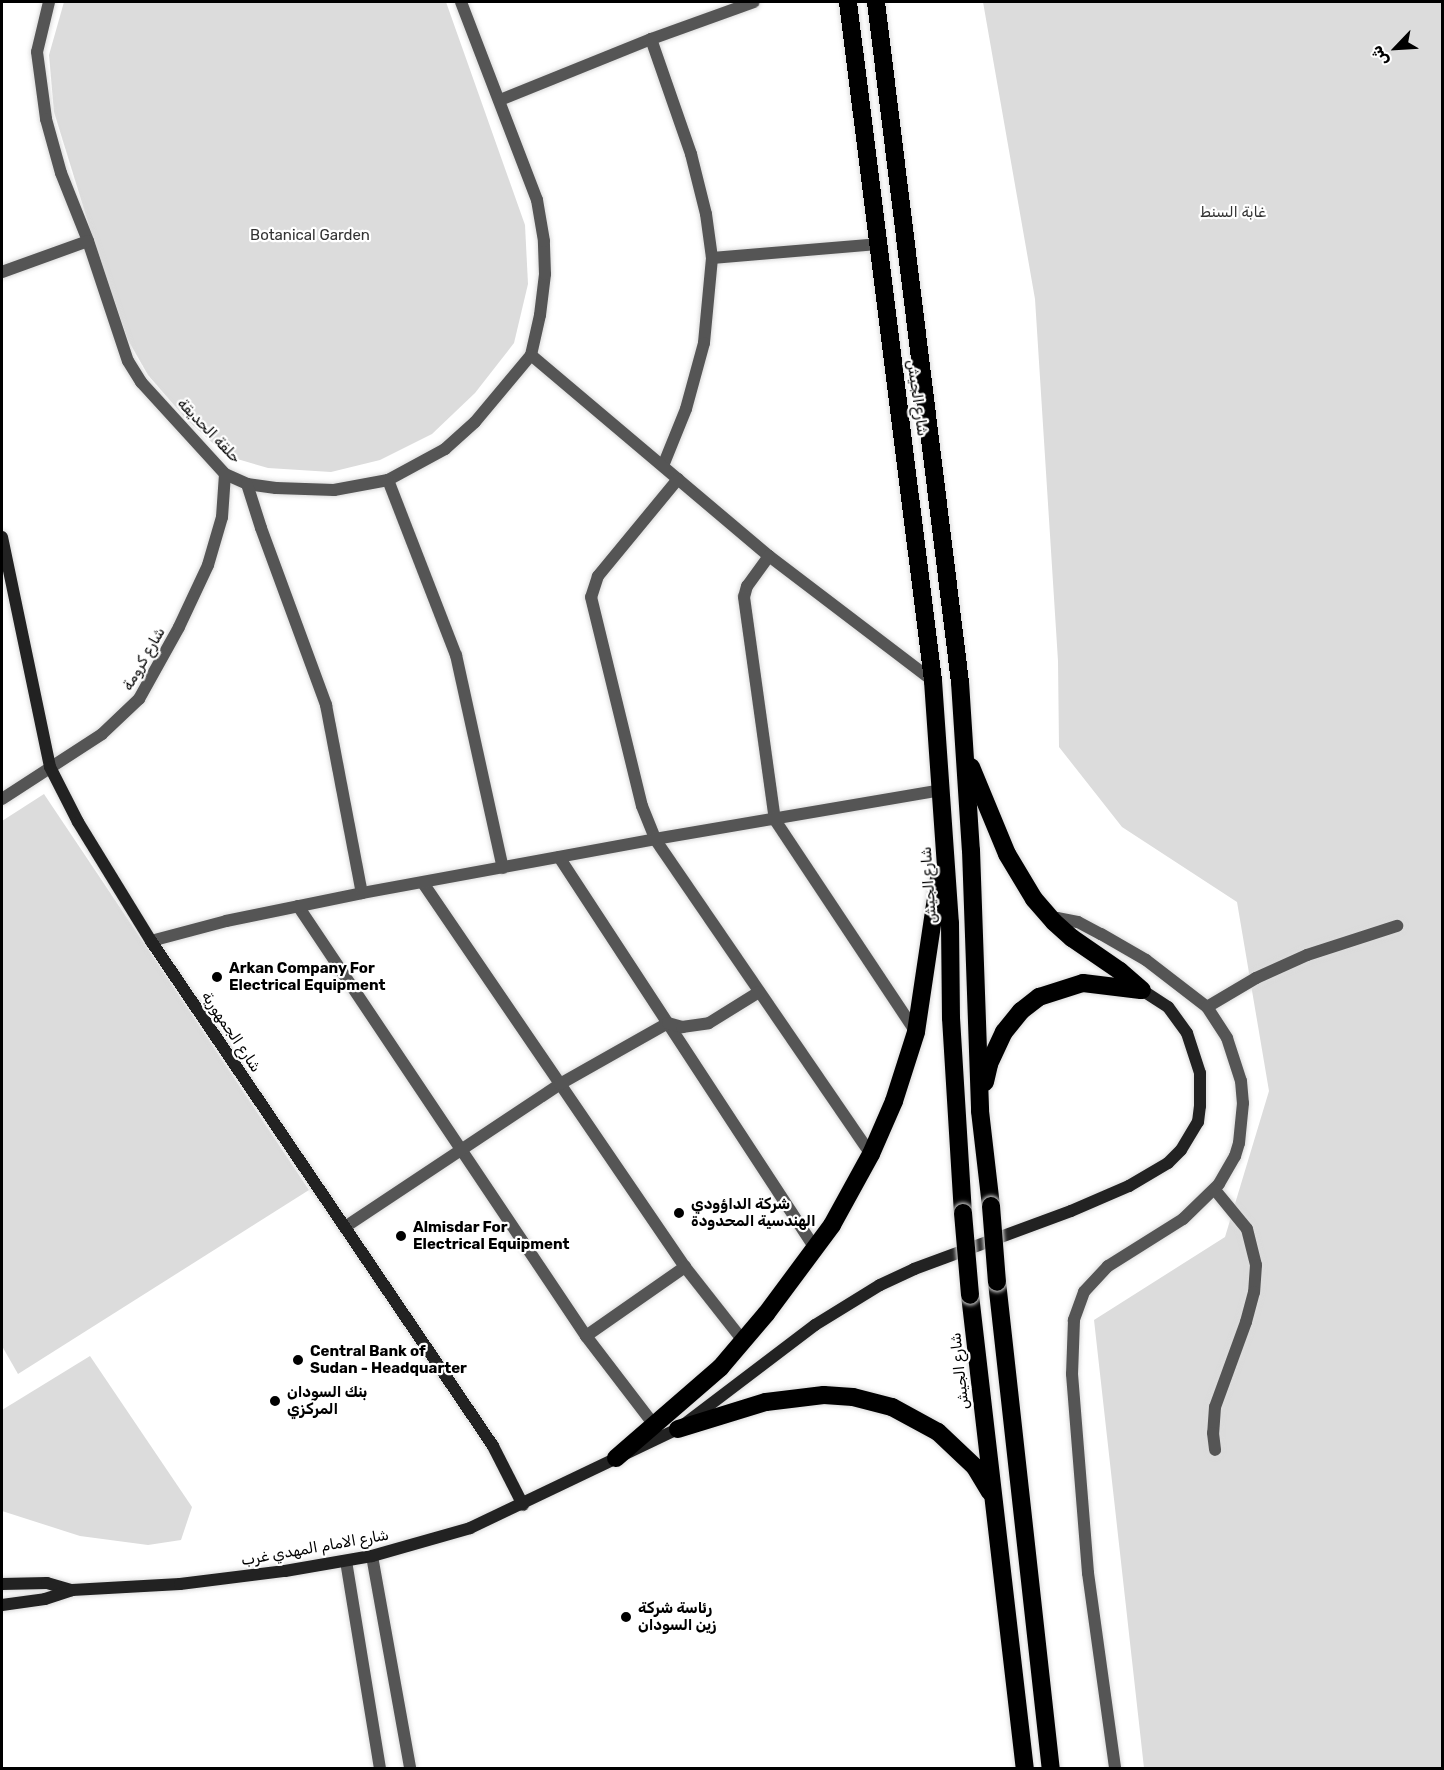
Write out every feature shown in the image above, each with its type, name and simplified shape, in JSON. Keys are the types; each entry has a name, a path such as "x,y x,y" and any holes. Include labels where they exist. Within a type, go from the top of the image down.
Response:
{"highway":[{"name":"شارع الجيش","path":"848,2 933,681 963,1213 970,1295 1025,1768"},
{"name":"شارع الجيش","path":"876,2 907,270 952,607 966,756 980,1111 1051,1768"},
{"path":"966,756 1020,879 1054,922 1142,990"},
{"path":"616,1458 720,1368 744,1342 832,1225 871,1154 894,1101 916,1032 944,849"},
{"path":"980,1111 988,1064 1004,1032 1021,1011 1039,997 1083,983 1142,990"},
{"path":"678,1429 766,1402 824,1395 853,1397 892,1407 938,1432 975,1467 993,1497"}],"main road":[{"name":"شارع الجمهورية","path":"2,537 50,767 78,822 152,941 493,1446 523,1505"},
{"name":"شارع الامام المهدي غرب","path":"2,1605 45,1599 72,1590 180,1584 346,1561 372,1556 470,1528 523,1505 678,1429 814,1324 848,1302 914,1269 1099,1200 1129,1186 1168,1163 1180,1150 1197,1122 1200,1106 1200,1073 1195,1050 1180,1020 1157,997 1142,990"},
{"name":"شارع الامام المهدي غرب","path":"2,1584 47,1582 72,1590"}],"street":[{"name":"حلقة الحديقة","path":"49,2 36,52 46,119 61,173 88,241 128,361 141,382 225,474 247,484 276,488 334,490 388,480 445,448 475,422 531,355 542,304 545,274 544,241 537,200 461,2"},
{"path":"500,100 651,39 754,2"},
{"path":"651,39 691,154 706,214 712,258 704,343 686,410 663,466"},
{"path":"2,272 88,241"},
{"path":"712,258 877,244"},
{"path":"531,355 769,556 933,681"},
{"name":"شارع كرومة","path":"2,799 102,734 129,711 149,683 208,565 222,517 225,474"},
{"path":"678,478 598,576 591,597 642,806 654,839 871,1154"},
{"path":"388,480 456,655 503,868"},
{"path":"247,484 326,705 362,893"},
{"path":"769,556 747,586 744,597 775,820 916,1032"},
{"path":"152,941 226,921 362,893 654,839 940,790"},
{"path":"559,857 814,1247"},
{"path":"423,883 685,1268 744,1342"},
{"path":"298,906 586,1336 654,1425"},
{"path":"1054,922 1058,918 1078,922 1101,934 1146,960 1207,1007 1235,1058 1243,1103 1242,1125 1235,1156 1215,1190 1171,1228 1107,1266 1084,1292 1077,1305 1072,1327 1072,1374 1088,1573 1115,1768"},
{"path":"1207,1007 1256,978 1297,960 1397,926"},
{"path":"345,1227 459,1149 560,1084 668,1023 695,1027 709,1023 759,992"},
{"path":"1215,1190 1247,1229 1256,1265 1254,1292 1246,1322 1215,1407 1213,1433 1215,1450"},
{"path":"586,1336 685,1268"},
{"path":"372,1556 410,1768"},
{"path":"346,1561 380,1768"}],"green space":[{"name":"Botanical Garden","path":"64,2 446,2 525,225 528,284 514,343 475,393 432,434 380,460 331,472 268,468 227,456 186,419 148,375 128,340 92,235 54,112 49,55"},
{"name":"غابة السنط","path":"983,2 1442,2 1442,1768 1144,1768 1094,1320 1225,1237 1269,1091 1237,902 1122,827 1059,747 1058,661 1035,299"},
{"path":"44,794 309,1190 18,1374 2,1346 2,821"},
{"path":"90,1356 192,1507 181,1540 148,1545 80,1536 2,1511 2,1410"}],"place":[{"name":"Arkan Company For Electrical Equipment","path":"217,977"},
{"name":"شركة الداؤودي الهندسية المحدودة","path":"679,1213"},
{"name":"Almisdar For Electrical Equipment","path":"401,1236"},
{"name":"Central Bank of Sudan - Headquarter","path":"298,1360"},
{"name":"بنك السودان المركزي","path":"275,1401"},
{"name":"رئاسة شركة زين السودان","path":"626,1617"}]}
